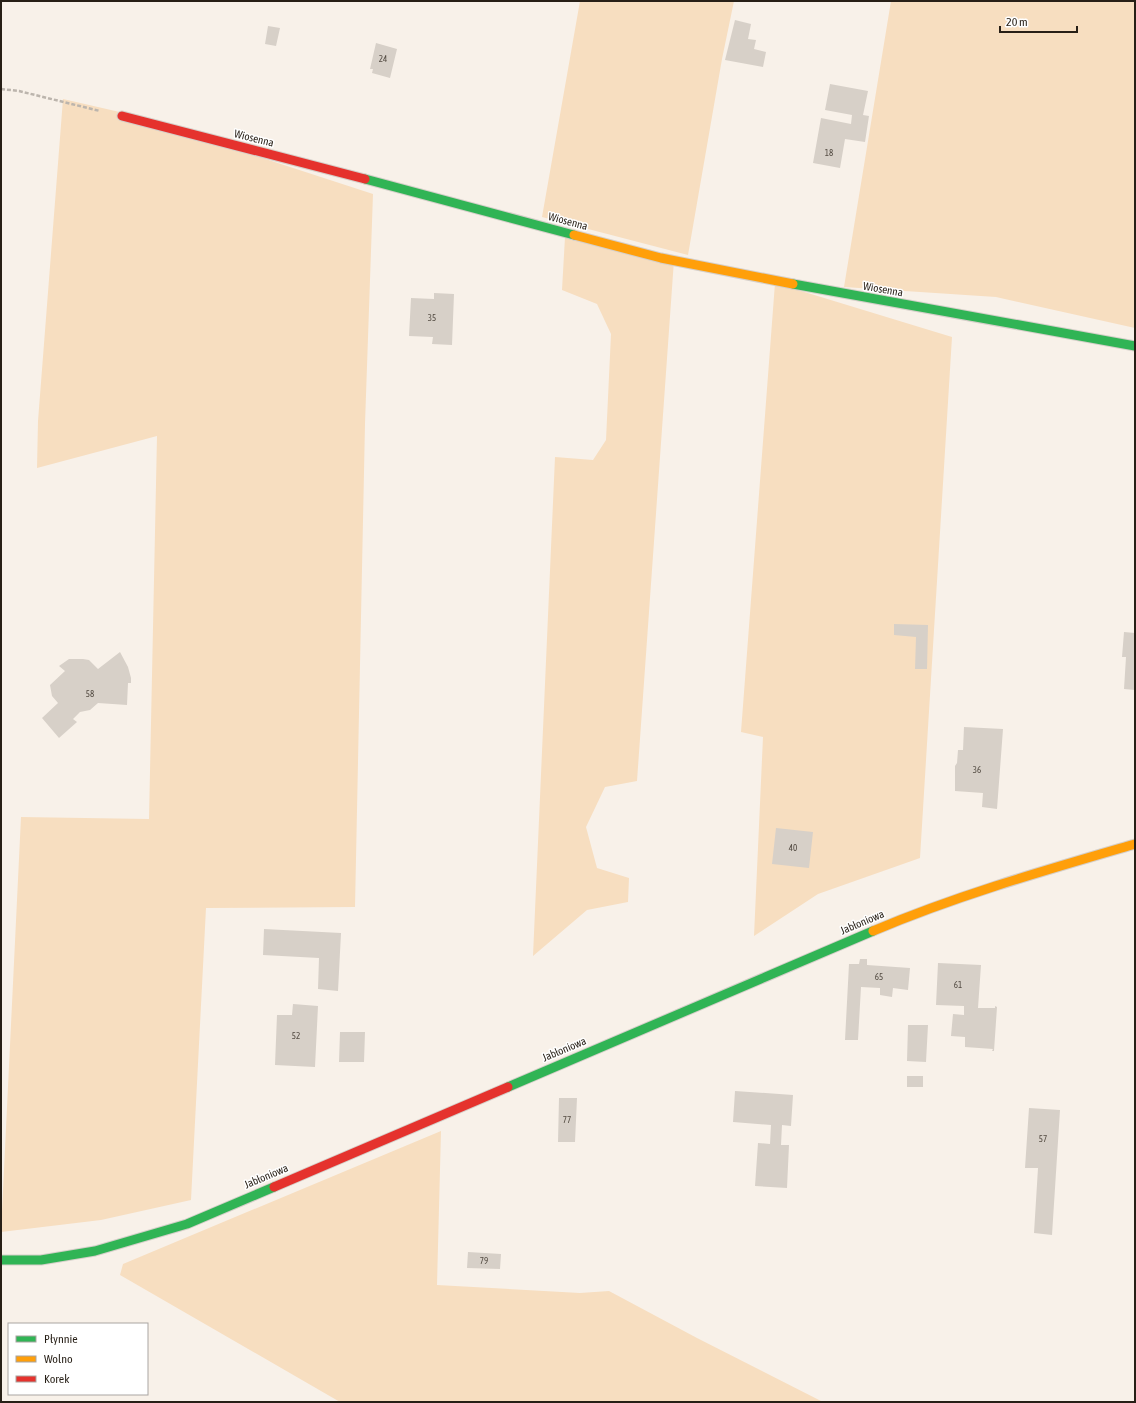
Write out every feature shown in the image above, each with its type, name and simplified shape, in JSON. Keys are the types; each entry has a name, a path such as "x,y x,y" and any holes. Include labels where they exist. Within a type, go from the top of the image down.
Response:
{"street":[{"name":"Wiosenna","path":"122,116 379,182 661,258 849,295 1135,346"},
{"name":"Jabłoniowa","path":"1,1260 40,1260 95,1251 187,1224 910,915 998,884 1135,844"}],"path":[{"path":"1,89 122,116"}],"shaded area":[{"path":"580,1 734,1 722,59 688,255 542,217"},
{"path":"891,1 1135,1 1135,328 996,297 844,287"},
{"path":"63,99 124,113 373,194 365,424 355,907 206,908 191,1200 101,1220 1,1232 21,817 149,819 157,436 37,468 38,421"},
{"path":"565,237 674,260 637,781 605,787 586,827 597,868 629,878 628,902 587,910 533,956 555,457 593,460 606,440 611,334 597,304 562,290"},
{"path":"775,283 952,337 920,858 818,894 754,936 763,737 741,732"},
{"path":"441,1131 437,1285 580,1293 609,1291 697,1338 823,1402 340,1402 120,1275 123,1264"}],"building":[{"path":"735,20 751,24 748,39 756,40 754,49 766,52 763,67 725,60"},
{"path":"268,26 280,28 276,46 265,44"},
{"path":"376,43 397,49 390,78 372,73 373,69 370,69"},
{"path":"830,84 868,91 863,115 869,116 865,142 845,139 840,168 813,163 821,118 851,124 852,115 825,110"},
{"path":"434,293 454,294 452,345 432,344 433,337 409,336 411,298 434,299"},
{"path":"894,624 928,625 927,669 915,669 916,637 894,635"},
{"path":"1124,632 1135,633 1135,690 1124,689 1126,657 1122,657"},
{"path":"120,652 128,667 131,678 131,683 128,683 127,705 98,703 90,710 80,712 73,719 77,722 59,738 42,718 58,703 52,696 50,685 65,671 59,666 69,659 83,659 89,660 98,669"},
{"path":"964,727 1003,729 997,809 982,807 983,793 955,791 955,766 957,763 958,750 963,750"},
{"path":"776,828 813,832 809,868 772,864"},
{"path":"264,929 341,933 338,991 318,989 319,958 263,955"},
{"path":"860,959 867,959 867,965 910,968 908,990 893,988 892,997 880,995 880,988 861,987 858,1040 845,1040 849,964 859,964"},
{"path":"938,963 981,965 978,1008 997,1007 994,1051 992,1051 993,1049 965,1047 965,1037 951,1036 953,1014 964,1015 964,1006 936,1005"},
{"path":"293,1004 318,1006 315,1067 275,1065 277,1015 292,1015"},
{"path":"908,1025 928,1025 926,1062 907,1061"},
{"path":"340,1032 365,1032 364,1062 339,1062"},
{"path":"907,1076 923,1076 923,1087 907,1087"},
{"path":"735,1091 793,1095 791,1126 782,1125 781,1145 789,1145 787,1188 755,1186 758,1143 770,1144 771,1125 733,1122"},
{"path":"559,1098 577,1098 575,1142 558,1142"},
{"path":"1029,1108 1060,1110 1052,1235 1034,1233 1038,1168 1025,1168"},
{"path":"468,1252 501,1254 500,1269 467,1268"}],"traffic: fast":[{"path":"365,179 574,235"},
{"path":"793,284 1135,346"},
{"path":"508,1087 873,931"},
{"path":"1,1260 41,1260 95,1251 187,1224 274,1187"}],"traffic: slow":[{"path":"574,235 661,258 793,284"},
{"path":"873,931 937,906 1035,873 1135,844"}],"traffic: jam":[{"path":"122,116 365,179"},
{"path":"274,1187 508,1087"}]}
